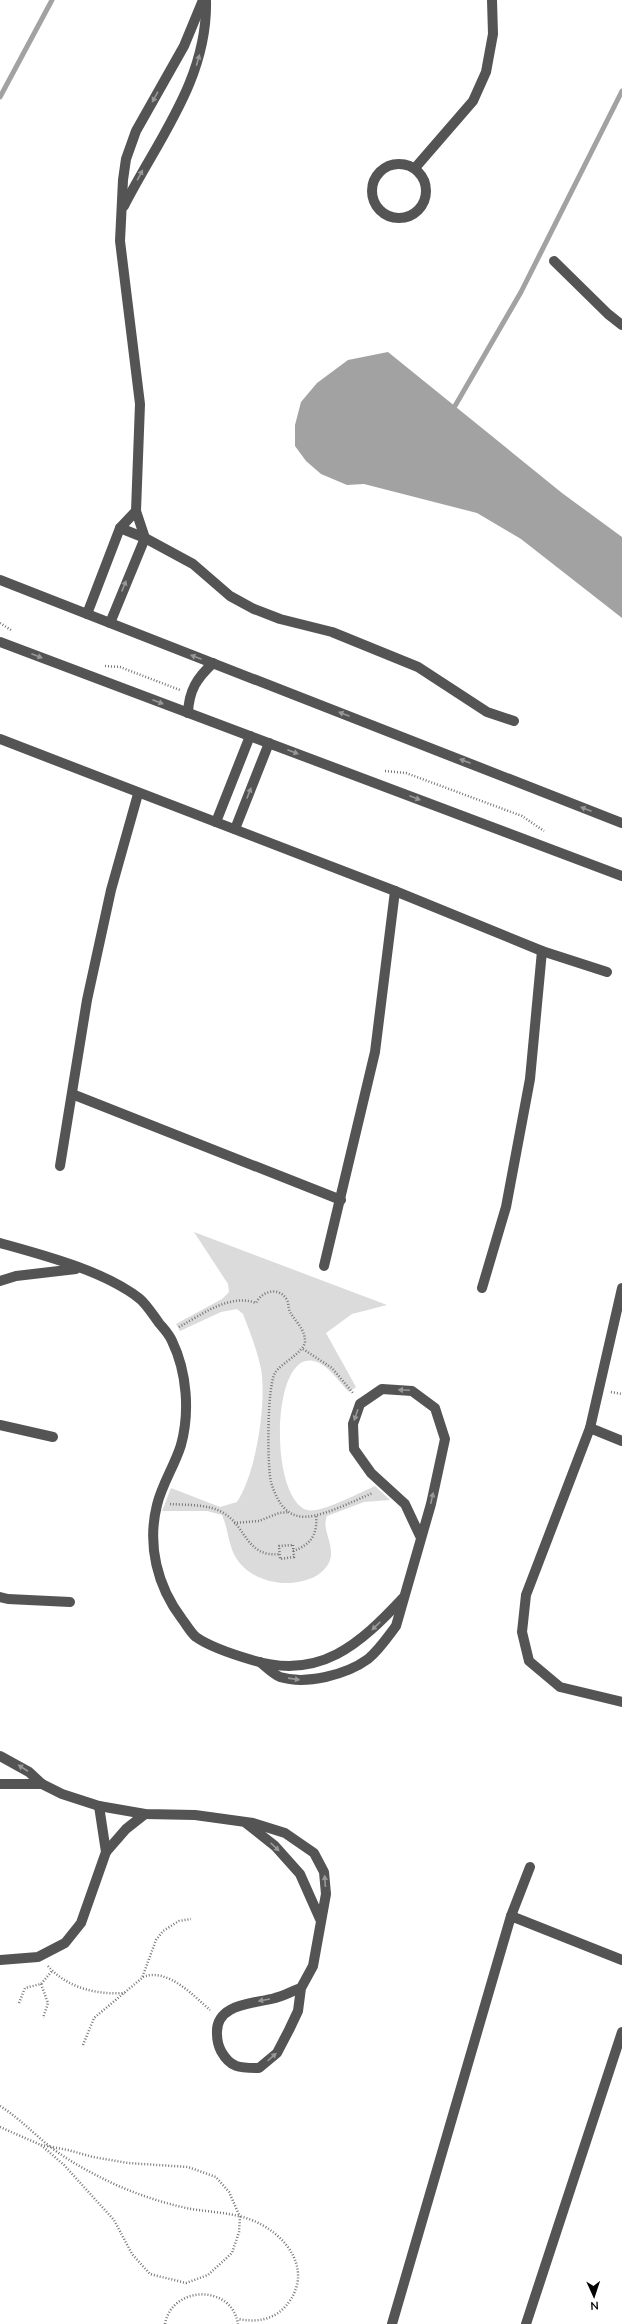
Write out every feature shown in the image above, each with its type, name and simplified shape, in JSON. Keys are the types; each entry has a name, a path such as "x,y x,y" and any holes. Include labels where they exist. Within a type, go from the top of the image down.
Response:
{"street":[{"path":"110,623 145,538 136,511 140,404 133,336 120,241 126,159 136,132 184,46 205,0"},
{"path":"122,210 142,170 164,136 193,78 205,36 205,0"},
{"path":"415,168 474,100 486,72 493,34 492,0"},
{"path":"398,163 415,168 422,175 426,183 425,201 420,209 413,215 400,218 387,216 380,211 374,203 372,186 381,170 398,163"},
{"path":"554,260 608,314 622,325"},
{"path":"87,614 120,528 136,511"},
{"path":"120,528 145,538 193,564 230,596 254,609 280,619 332,632 418,667 487,712 514,721"},
{"path":"0,580 622,823"},
{"path":"0,642 622,876"},
{"path":"188,713 188,700 193,685 200,675 213,663"},
{"path":"216,822 250,736"},
{"path":"1,743 235,829 395,890 542,951 607,972"},
{"path":"235,829 269,743"},
{"path":"60,1166 88,1000 111,890 138,794"},
{"path":"324,1266 341,1200 375,1052 395,890"},
{"path":"482,1288 506,1207 530,1078 542,951"},
{"path":"72,1094 341,1200"},
{"path":"0,1243 34,1252 116,1283 142,1300 172,1340 183,1370 186,1409 181,1444 158,1502 153,1540 155,1564 169,1602 196,1636 231,1653 260,1662 292,1665 316,1663 349,1649 374,1629 403,1598"},
{"path":"0,1281 16,1276 78,1268"},
{"path":"622,1288 590,1428 526,1595 522,1632 529,1661 560,1687 622,1702"},
{"path":"260,1662 278,1676 299,1680 332,1676 367,1659 384,1643 396,1626 420,1536 431,1504 445,1439 435,1408 412,1391 382,1389 360,1404 353,1424 354,1449 371,1473 405,1504 420,1536"},
{"path":"0,1425 53,1437"},
{"path":"590,1428 622,1442"},
{"path":"0,1597 8,1599 70,1602"},
{"path":"0,1756 29,1772 42,1784 62,1794 99,1806 145,1814 196,1815 271,1827 285,1833 314,1853 324,1872 326,1894 320,1919 319,1942 313,1966 301,1988 298,2011 277,2053 259,2068 238,2068 226,2060 218,2045 216,2027 219,2019 225,2013 243,2004 275,1998 301,1988"},
{"path":"0,1784 42,1784"},
{"path":"99,1806 106,1852"},
{"path":"0,1960 38,1957 66,1943 81,1923 106,1852 126,1829 145,1814"},
{"path":"245,1822 275,1846 300,1874 320,1919"},
{"path":"392,2324 511,1916 530,1867"},
{"path":"511,1916 622,1960"},
{"path":"526,2324 622,2032"}],"path":[{"path":"167,1333 221,1305 248,1300 256,1303 262,1294 272,1291 283,1295 287,1300 289,1311 300,1325 305,1341 303,1348 284,1362 274,1374 270,1407 269,1462 271,1482 280,1504 290,1512 305,1517 316,1515 387,1488"},
{"path":"303,1348 332,1368 360,1404"},
{"path":"158,1502 204,1507 224,1513 234,1523 248,1543 262,1552 280,1554"},
{"path":"234,1523 259,1520 279,1513 290,1512"},
{"path":"293,1551 308,1544 313,1538 317,1524 316,1515"},
{"path":"293,1545 293,1551 294,1557 280,1559 279,1546 293,1545"},
{"path":"83,2045 94,2018 126,1993 142,1978 156,1940 163,1931 179,1921 190,1919"},
{"path":"38,1957 52,1971 69,1982 87,1990 104,1994 126,1993"},
{"path":"19,2003 25,1988 41,1984 52,1971"},
{"path":"142,1978 162,1976 200,2001 219,2019"},
{"path":"41,1984 48,2003 43,2018"},
{"path":"0,2106 17,2117 52,2147 86,2171 136,2194 186,2208 249,2218 274,2232 288,2244 296,2260 298,2281 292,2299 280,2311 269,2318 258,2321 238,2319"},
{"path":"0,2127 41,2145 128,2163 188,2167 216,2177 229,2192 240,2217 239,2232 232,2253 208,2275 186,2283 150,2274 132,2254 114,2220 64,2165 41,2145"},
{"path":"166,2324 170,2310 178,2303 186,2297 203,2293 224,2299 231,2306 238,2319 238,2324"}],"shaded area":[{"path":"388,352 562,493 622,537 622,618 521,539 477,513 364,484 347,485 321,474 306,461 295,446 295,425 301,402 317,383 348,360"},
{"path":"194,1232 387,1305 352,1314 326,1333 356,1387 349,1392 328,1369 318,1362 313,1361 299,1364 289,1379 283,1401 280,1428 281,1455 286,1480 295,1500 307,1510 321,1509 375,1486 390,1500 364,1502 327,1516 326,1526 331,1549 330,1560 320,1573 306,1580 294,1583 283,1583 260,1578 250,1572 235,1556 222,1515 207,1511 162,1511 171,1488 220,1507 237,1502 244,1490 250,1474 255,1456 261,1418 261,1369 243,1314 237,1309 221,1312 180,1331 176,1324 222,1299 229,1292 228,1284"}],"waterway":[{"path":"0,97 52,0"},
{"path":"455,406 521,292 622,91"}]}
